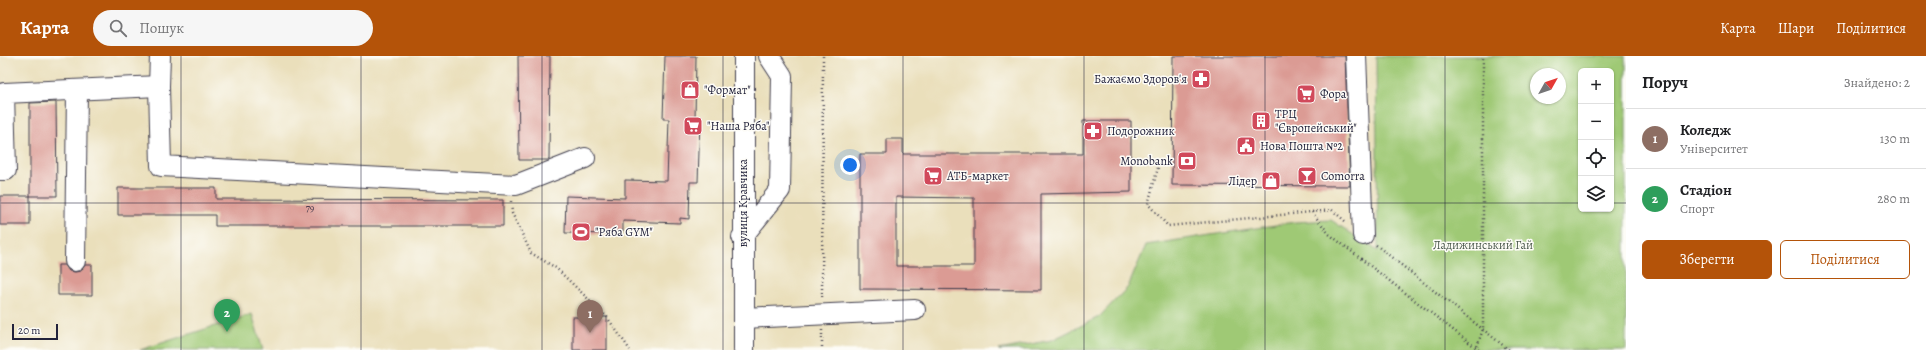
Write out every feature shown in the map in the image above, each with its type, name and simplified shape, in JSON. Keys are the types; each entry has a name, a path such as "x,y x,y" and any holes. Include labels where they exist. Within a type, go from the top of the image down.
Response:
{"street":[{"path":"160,56 159,86 161,166 516,185 585,158"},
{"name":"вулиця Кравчика","path":"744,56 742,237 744,350"},
{"path":"742,237 780,190 782,76 769,56"},
{"path":"1355,229 1356,56"},
{"path":"0,170 6,170 4,93 159,86"},
{"path":"75,261 78,90"},
{"path":"744,318 915,310"}],"path":[{"path":"822,314 823,56"},
{"path":"1311,212 1329,234 1477,349 1483,329 1482,56"},
{"path":"1159,164 1148,204 1168,226 1332,210 1510,350"},
{"path":"509,184 512,213 531,253 556,268 607,317 630,350"}],"green space":[{"name":"Ладижинський Гай","path":"1376,56 1626,56 1626,350 999,350 1052,340 1099,317 1128,287 1146,245 1295,222 1331,220 1378,251"},
{"path":"252,314 263,350 140,350"}],"building":[{"path":"518,56 550,56 549,160 519,160"},
{"path":"665,56 696,56 695,120 700,120 698,182 690,182 689,219 680,218 680,223 623,221 623,231 615,231 615,234 565,233 566,196 625,198 625,180 667,181 669,119 663,119"},
{"name":"ТРЦ \"Європейський\"","path":"1173,56 1345,56 1350,186 1172,185"},
{"path":"56,102 57,196 30,196 30,103"},
{"path":"1083,121 1131,121 1131,192 1041,194 1041,290 860,289 860,154 887,154 887,139 903,139 903,154 1083,154","holes":["896,197 974,198 974,266 896,266"]},
{"path":"118,188 216,188 216,199 503,200 503,226 215,226 215,215 118,215"},
{"path":"0,196 30,196 30,225 0,225"},
{"path":"58,265 65,265 69,271 75,272 81,271 85,265 92,265 92,295 58,295"},
{"path":"573,317 607,317 607,350 573,350"}],"place":[{"name":"Бажаємо Здоров'я","path":"1201,79"},
{"name":"\"Формат\"","path":"690,90"},
{"name":"Фора","path":"1306,94"},
{"name":"ТРЦ \"Європейський\"","path":"1261,121"},
{"name":"\"Наша Ряба\"","path":"693,126"},
{"name":"Подорожник","path":"1093,131"},
{"name":"Нова Пошта №2","path":"1246,146"},
{"name":"Monobank","path":"1187,161"},
{"name":"АТБ-маркет","path":"933,176"},
{"name":"Comorra","path":"1307,176"},
{"name":"Лідер","path":"1271,181"},
{"name":"\"Ряба GYM\"","path":"581,232"},
{"name":"Стадіон","path":"227,332"},
{"name":"Коледж","path":"590,333"}]}
